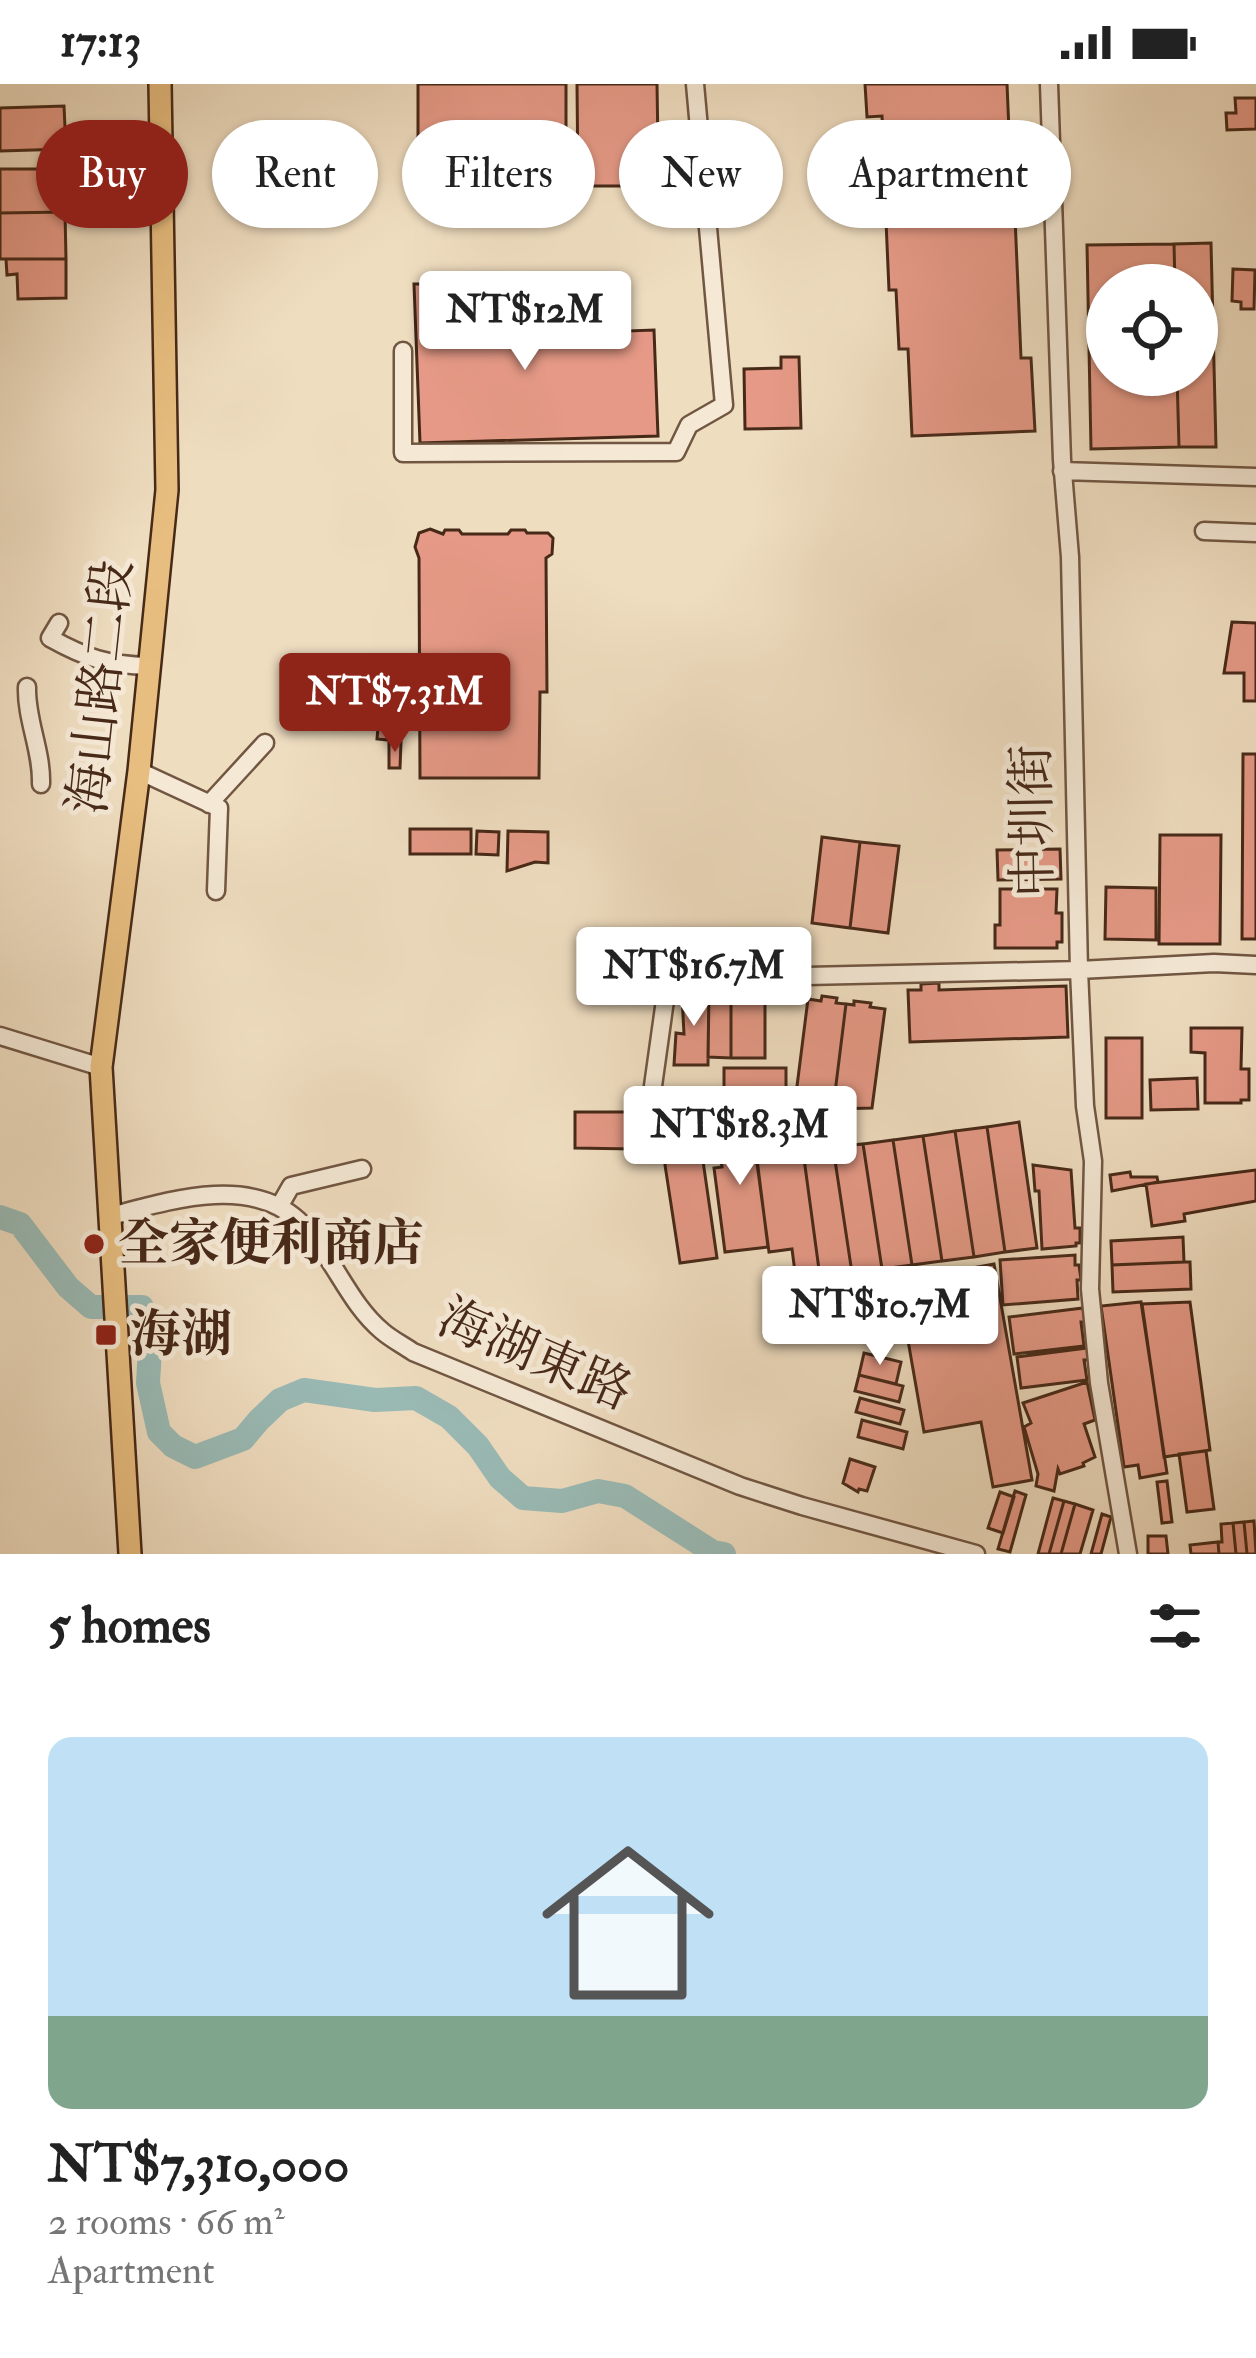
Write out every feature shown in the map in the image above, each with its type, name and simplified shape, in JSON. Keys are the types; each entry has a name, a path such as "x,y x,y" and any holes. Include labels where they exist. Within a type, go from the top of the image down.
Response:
{"main road":[{"name":"海山路二段","path":"130,1554 101,1067 139,771 166,490 160,84"}],"street":[{"path":"403,351 403,453 676,452 689,425 724,405 695,84"},
{"name":"中圳街","path":"1049,84 1070,556 1078,970 1085,1106 1093,1161 1090,1289 1099,1383 1129,1554"},
{"path":"1063,471 1256,477"},
{"path":"1204,531 1256,533"},
{"path":"59,623 50,638 84,657 113,665 149,666"},
{"path":"27,687 41,784"},
{"path":"216,891 213,806 265,743"},
{"path":"139,771 213,806"},
{"path":"644,1143 668,979 1256,965"},
{"path":"1,1038 101,1067"},
{"path":"111,1216 218,1194 279,1207 292,1186 362,1169"},
{"name":"海湖東路","path":"279,1207 299,1221 382,1332 412,1352 740,1486 976,1554"}],"building":[{"path":"418,84 566,84 566,120 418,120"},
{"path":"577,84 657,84 658,120 619,120 619,186 595,186 595,120 577,120"},
{"path":"865,84 1007,84 1009,120 867,117"},
{"path":"1235,98 1256,98 1256,129 1227,130 1226,113 1236,113"},
{"path":"64,106 65,120 36,120 36,150 0,151 0,108"},
{"path":"0,169 36,169 36,212 0,213"},
{"path":"36,212 36,228 65,228 66,259 0,259 0,213"},
{"path":"886,228 1015,228 1021,358 1031,358 1035,431 912,436 908,349 899,349 896,290 889,290"},
{"path":"1211,243 1212,264 1174,264 1174,244"},
{"path":"1174,244 1174,264 1087,264 1087,245"},
{"path":"6,259 66,259 66,298 18,299 17,274 7,275"},
{"path":"1233,269 1255,270 1254,309 1241,309 1241,302 1232,301"},
{"path":"414,284 515,284 517,335 654,330 658,436 420,443"},
{"path":"781,357 799,357 801,428 745,429 744,369 781,368"},
{"path":"1090,396 1178,396 1179,447 1091,449"},
{"path":"1178,396 1215,396 1216,447 1179,447"},
{"path":"430,529 443,534 445,530 508,534 525,530 553,538 552,554 546,558 547,692 540,692 539,778 420,778 419,558 415,547 419,533"},
{"path":"1232,622 1256,623 1256,701 1244,701 1244,673 1224,673"},
{"path":"383,671 394,672 388,740 377,739"},
{"path":"389,742 401,742 400,768 389,768"},
{"path":"1243,754 1256,754 1256,939 1242,939"},
{"path":"410,829 471,829 471,854 410,854"},
{"path":"477,831 499,832 498,855 476,854"},
{"path":"508,831 548,832 548,863 507,871"},
{"path":"1160,835 1221,835 1220,944 1159,944"},
{"path":"822,837 860,842 850,928 812,923"},
{"path":"860,842 899,846 888,933 850,928"},
{"path":"1060,849 1061,879 998,880 997,850"},
{"path":"1106,887 1156,888 1156,940 1105,939"},
{"path":"1000,889 1057,889 1062,942 1057,942 1057,948 995,948"},
{"path":"939,983 939,990 1066,986 1068,1037 910,1042 908,990"},
{"path":"709,987 708,1065 674,1065 676,1033 684,1034 682,996"},
{"path":"709,987 731,987 731,1058 708,1057"},
{"path":"731,987 765,987 765,1058 731,1058"},
{"path":"822,996 846,1004 833,1109 794,1110 808,999 821,1001"},
{"path":"854,1001 885,1009 872,1108 833,1109 846,1004 854,1005"},
{"path":"1191,1028 1242,1028 1241,1069 1249,1069 1249,1100 1205,1103 1205,1053 1191,1052"},
{"path":"1106,1038 1142,1038 1142,1118 1106,1118"},
{"path":"724,1068 786,1068 786,1106 724,1106"},
{"path":"1197,1078 1198,1109 1151,1110 1150,1080"},
{"path":"575,1112 633,1112 633,1149 575,1148"},
{"path":"669,1116 707,1116 711,1160 703,1161 717,1258 680,1263 665,1165"},
{"path":"752,1119 768,1247 725,1252 714,1168 722,1167 716,1124"},
{"path":"1019,1122 1037,1248 1005,1252 987,1127"},
{"path":"987,1127 1005,1252 974,1257 955,1131"},
{"path":"955,1131 974,1257 942,1261 923,1136"},
{"path":"923,1136 942,1261 912,1265 893,1140"},
{"path":"893,1140 912,1265 882,1269 863,1144"},
{"path":"863,1144 882,1269 852,1273 833,1147"},
{"path":"833,1147 852,1273 820,1277 803,1151"},
{"path":"803,1151 820,1277 796,1280 792,1249 769,1252 756,1156"},
{"path":"1033,1165 1071,1170 1075,1228 1080,1228 1076,1246 1042,1249"},
{"path":"1256,1170 1256,1201 1184,1214 1185,1221 1152,1226 1146,1184"},
{"path":"1130,1172 1131,1177 1157,1177 1158,1182 1112,1191 1110,1175"},
{"path":"1183,1237 1184,1262 1112,1265 1111,1241"},
{"path":"1075,1255 1081,1280 1077,1280 1078,1299 1003,1305 1000,1260"},
{"path":"1190,1262 1191,1289 1113,1292 1112,1265"},
{"path":"994,1264 1032,1480 993,1487 981,1422 924,1432 899,1289 924,1284 923,1277"},
{"path":"1141,1302 1167,1473 1140,1478 1138,1465 1124,1467 1101,1306"},
{"path":"1190,1302 1210,1450 1164,1457 1142,1304"},
{"path":"1083,1308 1084,1346 1014,1354 1009,1317"},
{"path":"1087,1348 1087,1380 1021,1388 1017,1357"},
{"path":"864,1353 901,1362 896,1384 859,1375"},
{"path":"859,1375 903,1386 899,1402 855,1391"},
{"path":"1087,1382 1095,1420 1084,1424 1095,1457 1060,1474 1058,1469 1054,1491 1036,1486 1038,1474 1024,1427 1031,1423 1023,1403"},
{"path":"860,1398 904,1410 900,1424 856,1412"},
{"path":"862,1420 907,1432 903,1449 858,1437"},
{"path":"1206,1451 1214,1509 1187,1512 1179,1454"},
{"path":"850,1459 875,1467 867,1491 858,1492 843,1483"},
{"path":"1167,1481 1172,1522 1162,1523 1157,1482"},
{"path":"1015,1491 1026,1495 1010,1552 998,1549"},
{"path":"1000,1492 1014,1497 1003,1533 988,1528"},
{"path":"1053,1498 1064,1501 1049,1554 1038,1554"},
{"path":"1064,1501 1075,1504 1061,1554 1049,1554"},
{"path":"1075,1504 1093,1510 1080,1554 1061,1554"},
{"path":"1102,1514 1111,1517 1101,1554 1091,1554"},
{"path":"1254,1521 1256,1554 1247,1554 1244,1522"},
{"path":"1244,1522 1247,1554 1236,1554 1233,1523"},
{"path":"1233,1523 1236,1554 1219,1554 1221,1524"},
{"path":"1148,1536 1166,1536 1168,1554 1148,1554"},
{"path":"1218,1542 1219,1554 1191,1554 1190,1545"}],"waterway":[{"path":"0,1217 20,1224 68,1287 91,1307 142,1307 151,1331 148,1383 159,1432 195,1457 243,1439 280,1400 304,1390 375,1400 416,1398 449,1417 523,1498 562,1501 598,1491 625,1496 713,1552 724,1554"}],"place":[{"name":"全家便利商店","path":"94,1244"},
{"name":"海湖","path":"106,1335"}]}
